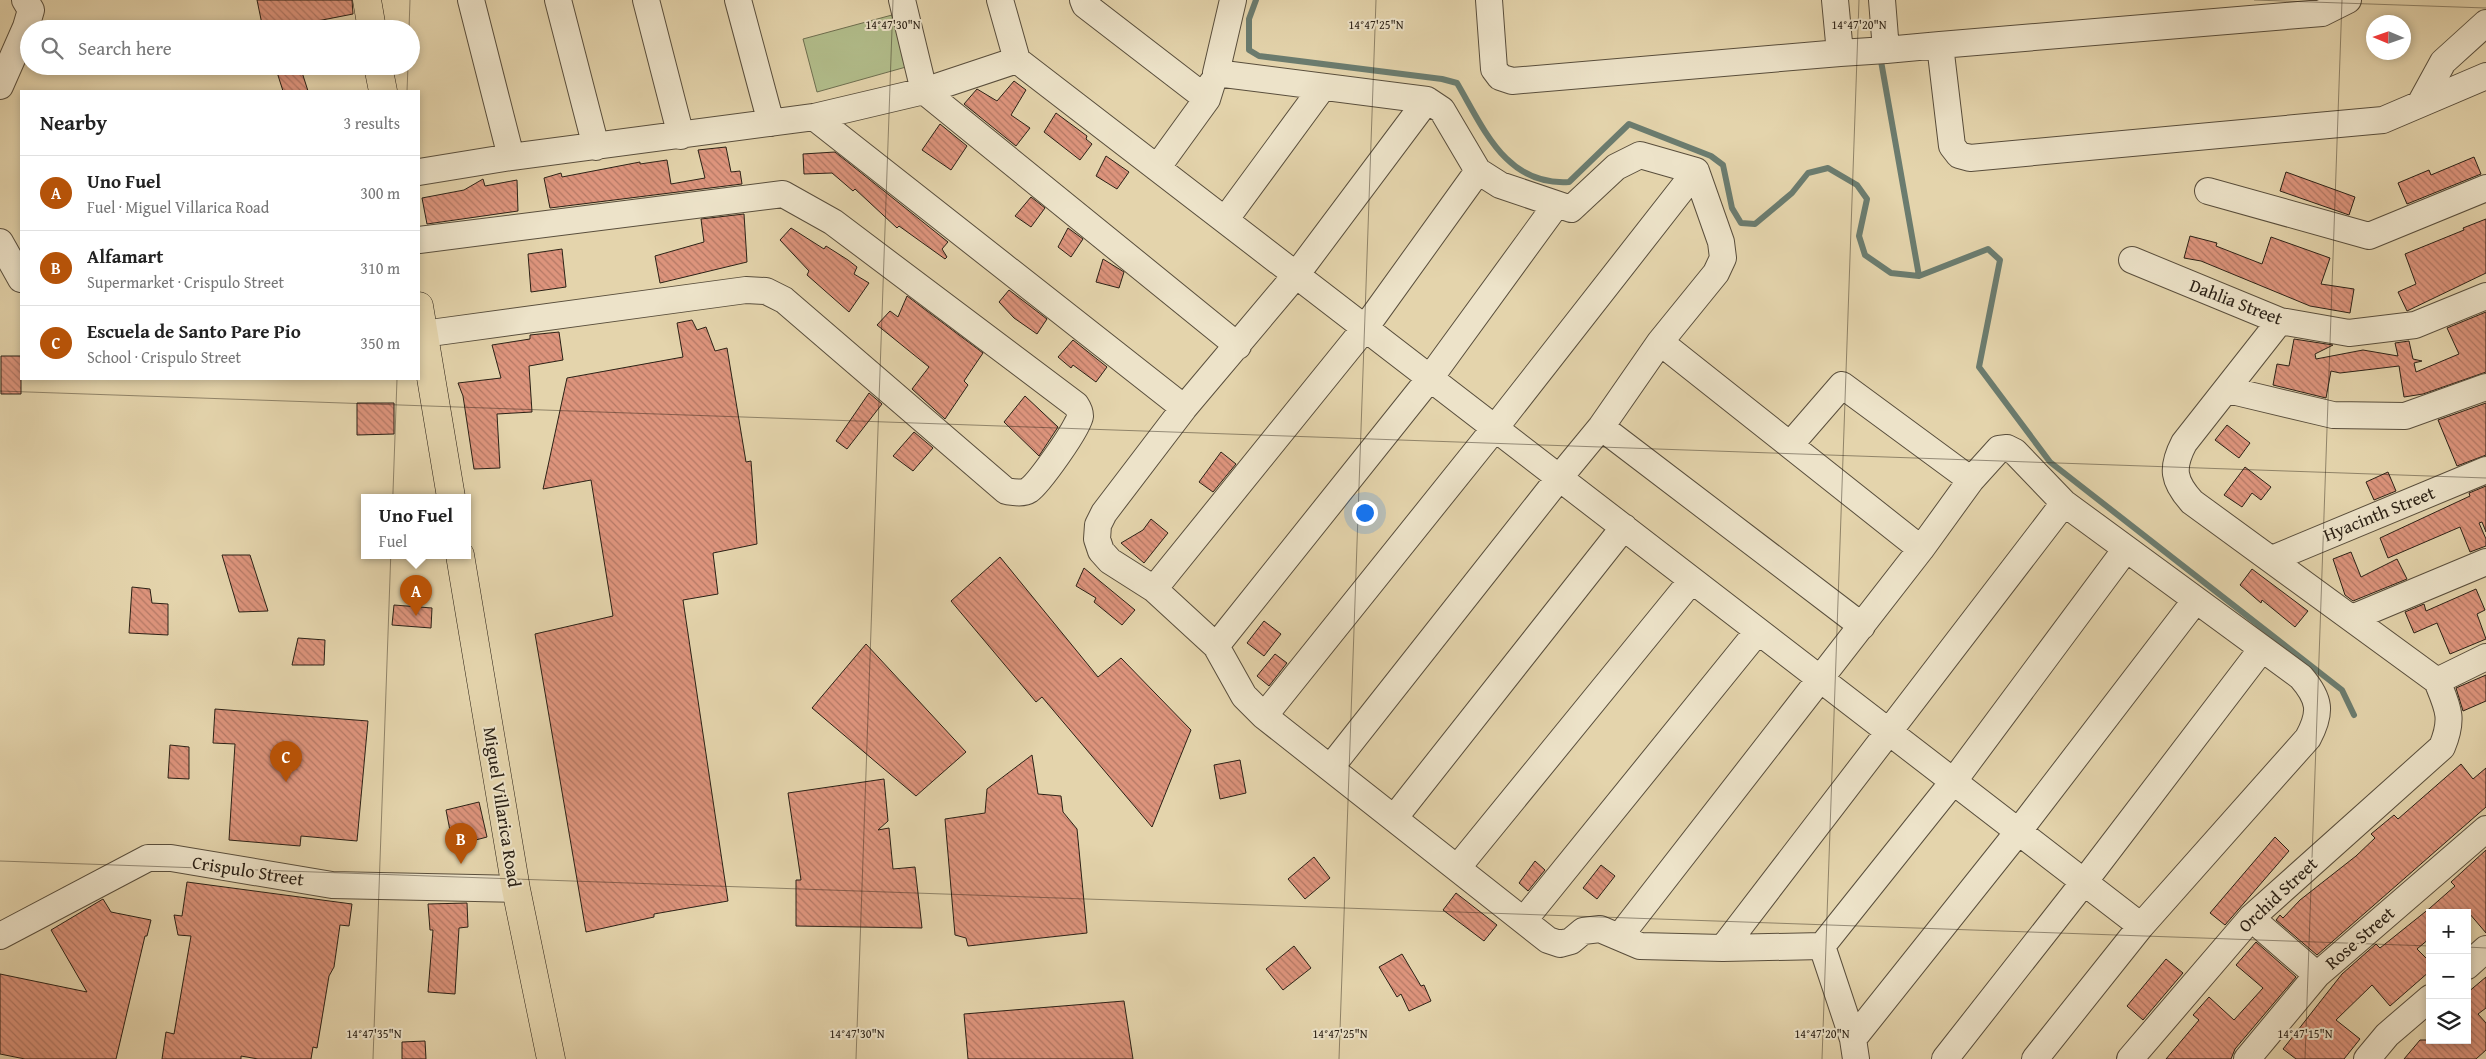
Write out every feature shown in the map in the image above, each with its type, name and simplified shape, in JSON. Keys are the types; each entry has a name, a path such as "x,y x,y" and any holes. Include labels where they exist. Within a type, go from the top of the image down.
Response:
{"main road":[{"path":"367,0 370,20"},
{"path":"380,75 383,90"},
{"path":"420,313 450,494"},
{"name":"Miguel Villarica Road","path":"461,559 516,889 551,1059"}],"street":[{"path":"25,0 31,10 28,20"},
{"path":"471,0 511,157"},
{"path":"558,0 596,147"},
{"path":"646,0 682,136"},
{"path":"738,0 771,123"},
{"path":"902,0 924,91 1238,346"},
{"path":"1000,0 1017,60 2141,926"},
{"path":"1083,0 1085,5 1207,99"},
{"path":"1489,0 1494,69 1500,77 1512,82 2322,13 2348,0"},
{"path":"1835,0 1840,53"},
{"path":"1882,0 1886,50"},
{"path":"1157,168 1207,99 1216,73 1226,3"},
{"path":"2420,104 2442,62 2486,23"},
{"path":"0,86 20,41"},
{"path":"1940,45 1952,146 1959,155 1970,158 2383,120 2486,76"},
{"path":"420,172 511,157 682,136 814,117 924,91 1017,60"},
{"path":"1216,73 1427,100 1442,110 1478,171 1500,185 1571,209 1616,167 1640,155 1696,171"},
{"path":"1225,220 1322,88"},
{"path":"1427,100 1296,275 1184,408 1104,513 1098,525 1097,538 1101,551 1110,561 1154,589 1216,646 1244,696 1264,716 1395,817 1548,940 1560,944 1571,941 1583,931 1600,929 1640,946 1723,948 1822,946"},
{"path":"814,117 1184,408"},
{"path":"1154,589 1364,328 1478,171"},
{"path":"1331,767 1558,478 1601,427 1660,342 1716,273 1723,258 1721,242 1696,171"},
{"path":"1264,716 1495,428 1696,171"},
{"path":"2208,191 2369,236 2486,188"},
{"path":"420,240 783,194 833,222 1076,404 1080,415 1077,425 1059,453 1029,490 1018,492 1006,491 784,300 766,291 746,290 423,334"},
{"path":"1216,646 1430,378 1556,205"},
{"name":"Dahlia Street","path":"2132,260 2280,321 2349,333 2415,325 2486,296"},
{"path":"2280,321 2228,390 2184,442 2176,458 2175,474 2181,490 2192,502 2437,681 2486,657"},
{"path":"1660,342 1921,549"},
{"path":"1790,445 1842,385 1971,480"},
{"path":"2228,390 2332,415 2405,416 2486,387"},
{"path":"1601,427 1862,626"},
{"path":"1620,936 1862,626 1971,480 1999,449 2007,448 2015,452 2064,503 2261,650 2301,677 2312,690 2318,706 2316,723 2308,738 2141,926 2035,1059"},
{"name":"Hyacinth Street","path":"2272,559 2486,470"},
{"path":"1723,948 2064,503"},
{"path":"1395,817 1624,527"},
{"path":"1822,946 1953,782 2126,550"},
{"path":"2352,618 2486,562"},
{"path":"1458,867 1692,580"},
{"path":"1855,1049 2195,601"},
{"path":"1524,920 1758,631"},
{"path":"1945,1059 2084,882 2261,650"},
{"name":"Orchid Street","path":"2130,1059 2251,918 2442,747 2450,728 2448,707 2437,681"},
{"name":"Rose Street","path":"2246,1059 2317,975 2486,829"},
{"name":"Crispulo Street","path":"0,936 148,858 170,858 332,885 516,889"},
{"path":"2251,918 2317,975"},
{"path":"1822,946 1855,1049"},
{"path":"2471,962 2486,949"},
{"path":"2367,1059 2387,1035 2429,999"}],"green space":[{"path":"892,15 906,67 817,92 803,39"}],"building":[{"path":"257,0 352,0 353,14 322,20 261,20"},
{"path":"278,75 303,75 308,90 283,90"},
{"path":"1014,81 1026,90 1011,115 1030,128 1016,146 964,104 977,89 997,101"},
{"path":"1056,113 1087,136 1086,139 1092,144 1080,160 1044,132"},
{"path":"940,124 967,146 951,170 922,150"},
{"path":"726,147 731,172 740,171 742,184 550,208 544,178 561,173 562,177 640,162 640,164 667,160 671,184 705,178 698,150"},
{"path":"835,152 948,242 942,249 947,257 945,259 899,226 897,228 855,189 853,191 832,173 804,174 803,154"},
{"path":"1106,156 1129,172 1117,189 1096,176"},
{"path":"2474,157 2481,174 2407,204 2398,183 2429,170 2431,175"},
{"path":"2286,172 2355,197 2349,215 2280,191"},
{"path":"483,179 485,186 517,180 518,211 427,224 422,198 464,190"},
{"path":"1031,197 1045,208 1031,227 1015,216"},
{"path":"744,214 747,262 660,283 655,256 704,242 701,219"},
{"path":"2486,219 2486,273 2407,311 2398,292 2416,284 2405,254"},
{"path":"791,228 824,249 826,246 848,260 857,267 854,274 869,283 849,312 807,275 809,271 780,240"},
{"path":"1068,228 1083,239 1071,257 1058,247"},
{"path":"2190,236 2217,243 2216,246 2262,264 2271,237 2330,258 2321,284 2354,289 2350,313 2310,306 2201,261 2184,258"},
{"path":"562,249 566,287 531,292 528,254"},
{"path":"1103,259 1124,272 1119,288 1096,282"},
{"path":"1009,290 1047,319 1037,334 1014,318 999,302"},
{"path":"907,296 983,353 964,381 968,385 945,419 912,389 929,367 877,325 890,311 898,317"},
{"path":"2486,312 2486,372 2423,394 2404,397 2399,366 2340,373 2331,371 2326,398 2273,385 2277,364 2289,366 2294,339 2333,345 2315,354 2316,359 2363,350 2398,356 2395,343 2409,341 2413,359 2422,361 2414,363 2416,372 2459,354 2447,328"},
{"path":"692,320 697,330 706,327 715,351 727,348 746,462 751,461 757,544 713,553 718,594 683,600 728,901 654,914 654,917 586,932 535,634 613,616 591,480 543,489 567,378 683,357 677,323"},
{"path":"559,332 563,360 529,366 532,412 497,414 500,468 474,469 463,396 458,383 501,378 492,345 530,339 530,335"},
{"path":"1073,340 1107,367 1096,382 1073,365 1071,368 1058,357"},
{"path":"1,356 20,356 21,394 1,394"},
{"path":"869,393 882,404 847,449 836,441"},
{"path":"1025,396 1058,427 1039,456 1004,422"},
{"path":"357,403 394,403 394,434 357,435"},
{"path":"2486,403 2486,455 2457,466 2438,420"},
{"path":"2227,425 2250,443 2239,458 2215,440"},
{"path":"914,432 933,448 913,471 893,456"},
{"path":"1221,452 1236,464 1213,492 1199,482"},
{"path":"2245,467 2271,487 2261,500 2252,493 2242,507 2224,495"},
{"path":"2388,472 2396,491 2374,500 2366,482"},
{"path":"2486,486 2486,532 2482,522 2479,523 2486,539 2486,546 2470,552 2460,527 2388,558 2380,538 2470,496 2469,493"},
{"path":"1151,519 1168,533 1144,563 1121,543 1143,530"},
{"path":"2351,552 2361,577 2397,559 2407,579 2353,601 2345,595 2333,559"},
{"path":"222,555 250,555 268,611 239,612"},
{"path":"1000,557 1098,677 1121,658 1191,730 1152,827 1042,697 1036,702 951,601"},
{"path":"1084,568 1135,610 1122,625 1094,602 1096,598 1076,586"},
{"path":"2252,569 2308,611 2295,627 2262,600 2261,603 2240,585"},
{"path":"132,587 150,589 152,603 168,604 168,635 129,633"},
{"path":"2476,589 2485,610 2477,614 2486,639 2450,654 2437,623 2414,633 2405,612 2424,604 2426,611"},
{"path":"394,605 432,608 431,628 392,625"},
{"path":"1264,621 1281,634 1264,656 1247,643"},
{"path":"298,638 325,640 324,665 292,665"},
{"path":"866,644 966,752 916,796 812,708"},
{"path":"1275,654 1287,663 1269,686 1257,676"},
{"path":"2486,675 2486,701 2463,711 2456,688"},
{"path":"215,709 368,721 357,841 301,836 300,846 229,840 235,744 213,743"},
{"path":"170,745 189,747 189,779 168,778"},
{"path":"1032,755 1038,794 1061,796 1063,812 1077,829 1087,933 968,946 966,938 955,935 945,819 985,813 987,789"},
{"path":"1240,760 1246,793 1220,799 1214,765"},
{"path":"2461,764 2473,779 2486,768 2486,807 2317,955 2276,920 2280,915 2283,918 2300,900 2356,856 2375,838 2371,834 2394,815 2398,819"},
{"path":"884,779 888,821 878,830 889,828 893,869 915,867 922,928 796,926 796,880 801,880 788,793"},
{"path":"479,802 487,837 453,846 446,810"},
{"path":"2275,837 2289,851 2225,925 2210,913"},
{"path":"2486,850 2486,933 2471,915 2471,909 2429,909 2455,886 2451,882"},
{"path":"1314,857 1330,878 1305,899 1288,879"},
{"path":"1535,861 1545,870 1528,891 1519,883"},
{"path":"1601,865 1615,876 1597,899 1583,888"},
{"path":"187,882 352,904 349,926 340,925 334,967 329,976 317,1048 313,1047 311,1059 258,1059 241,1056 241,1059 162,1059 166,1032 174,1034 191,936 178,935 174,915 182,916"},
{"path":"1456,893 1497,925 1484,941 1443,910"},
{"path":"103,899 111,912 151,920 147,936 145,936 116,1059 25,1059 0,1054 0,974 87,992 51,930"},
{"path":"467,903 468,927 459,928 455,994 428,992 433,930 430,930 428,904"},
{"path":"2426,911 2426,941 2417,949 2426,958 2426,974 2390,1006 2372,985 2336,1020 2360,1039 2344,1059 2296,1059 2283,1049 2342,974 2376,944 2380,948"},
{"path":"2256,942 2296,977 2235,1049 2231,1059 2166,1059 2199,1020 2193,1015 2209,997 2234,1020 2263,988 2236,965"},
{"path":"1294,946 1311,968 1283,990 1266,969"},
{"path":"1402,954 1421,986 1424,985 1431,1001 1409,1011 1401,994 1397,997 1379,967"},
{"path":"2166,959 2183,973 2143,1020 2127,1006"},
{"path":"2486,977 2486,1008 2478,1014 2486,1023 2486,1050 2476,1059 2404,1059 2420,1040 2426,1040 2426,1044 2471,1044 2471,990"},
{"path":"1124,1001 1133,1059 968,1059 964,1014"},
{"path":"425,1041 426,1059 402,1059 402,1042"}],"waterway":[{"path":"1256,0 1249,19 1249,50 1259,56 1442,79 1457,83 1488,136 1513,165 1529,175 1547,181 1569,182 1629,124 1711,156 1723,165 1732,208 1741,223 1755,224 1792,193 1808,173 1828,168 1857,185 1867,199 1859,236 1865,255 1891,273 1919,276 1988,249 2000,260 1979,367 2050,462 2342,690 2354,715"},
{"path":"1881,61 1919,276"}],"place":[{"name":"Uno Fuel","path":"416,616"},
{"name":"Escuela de Santo Pare Pio","path":"286,782"},
{"name":"Alfamart","path":"461,864"}]}
